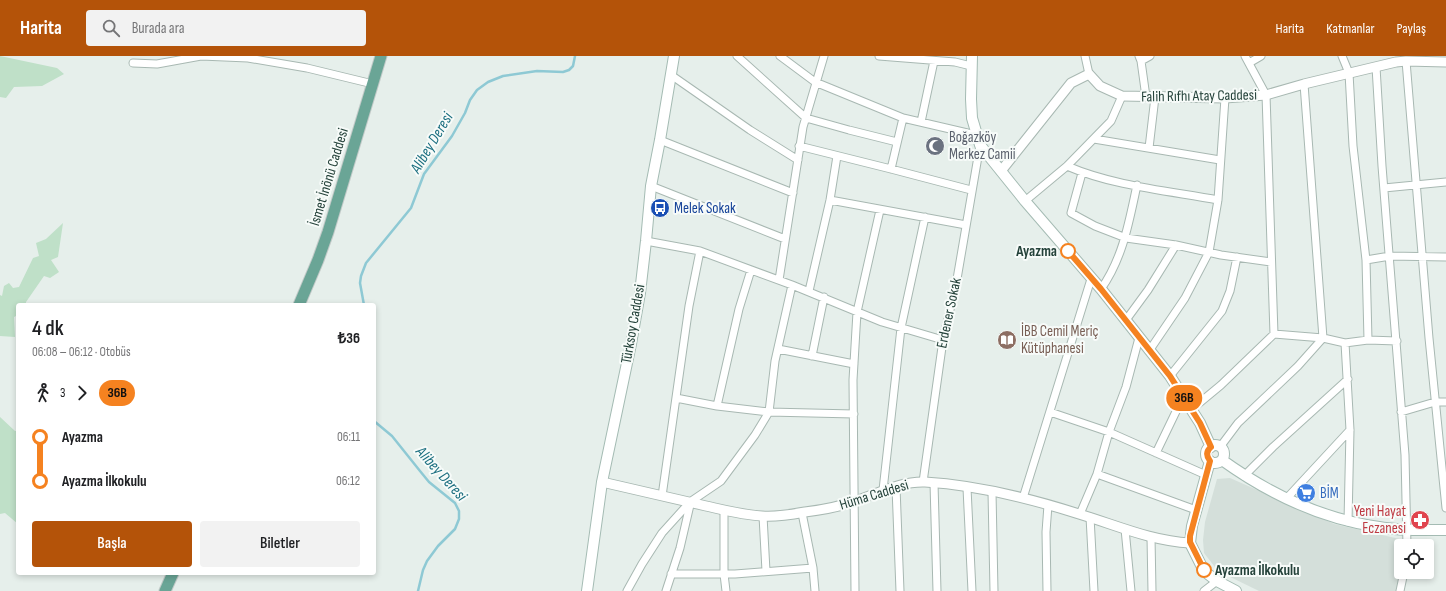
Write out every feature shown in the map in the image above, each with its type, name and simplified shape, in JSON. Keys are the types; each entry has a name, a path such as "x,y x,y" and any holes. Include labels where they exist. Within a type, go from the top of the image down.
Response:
{"main road":[{"name":"İsmet İnönü Caddesi","path":"300,303 328,232 381,56"},
{"name":"Türksoy Caddesi","path":"587,591 602,482 631,344 646,240 651,186 674,56"},
{"path":"972,61 972,118 980,145 1025,201 1101,289 1170,376 1192,409 1206,434 1215,447 1224,454 1222,460 1218,463 1210,461"},
{"path":"1215,447 1207,451 1210,461 1196,510 1190,542 1204,571 1217,581 1236,591"},
{"path":"1222,460 1244,476 1287,498 1348,522 1407,530 1446,530"},
{"path":"165,591 172,575"}],"street":[{"path":"133,63 157,64 201,56 248,58 307,68 373,84"},
{"path":"737,56 806,118 896,142"},
{"path":"780,56 815,82 903,118 976,134"},
{"path":"779,280 799,146 815,82 824,56"},
{"path":"879,56 912,57 934,61 972,61"},
{"path":"1000,171 1071,83 1089,74 1086,56"},
{"path":"1149,148 1150,97 1140,58 1150,56"},
{"path":"1192,409 1221,385 1274,334 1266,95 1245,56"},
{"path":"1249,63 1261,56"},
{"path":"1342,56 1349,73 1353,146 1366,260 1368,340"},
{"path":"1443,56 1446,62 1446,67"},
{"name":"Falih Rıfhı Atay Caddesi","path":"1089,74 1100,86 1122,96 1225,98 1266,95 1304,84 1376,67 1395,59 1406,61 1446,62"},
{"path":"921,122 934,61"},
{"path":"1406,61 1435,402 1446,508"},
{"path":"1376,67 1405,455 1407,539"},
{"path":"671,75 750,130 798,160"},
{"path":"1215,447 1298,366 1323,338 1304,84"},
{"path":"1025,201 1067,166 1094,139 1110,121 1122,96"},
{"path":"1149,351 1174,317 1210,252 1218,200 1225,98"},
{"path":"891,168 896,142 903,118"},
{"path":"1094,139 1220,160"},
{"path":"660,140 793,193"},
{"name":"Erdener Sokak","path":"923,482 943,340 957,279 971,190 980,145"},
{"path":"799,146 891,168 971,190"},
{"path":"809,291 830,200 837,156"},
{"path":"1067,166 1082,173 1218,200"},
{"path":"1082,173 1070,213 1095,226 1126,238 1176,245 1271,262"},
{"path":"1384,188 1446,182"},
{"path":"1101,289 1110,276 1126,238 1137,185"},
{"path":"651,186 785,240"},
{"path":"830,200 966,225"},
{"path":"855,591 854,364 857,312 880,210"},
{"path":"883,490 901,328 925,217"},
{"path":"646,240 700,251 809,291 857,312 901,328 943,340"},
{"path":"1126,320 1148,290 1176,245"},
{"path":"662,496 689,306 700,251"},
{"path":"1366,260 1390,256 1446,257"},
{"path":"1170,376 1222,311 1230,291 1237,257"},
{"path":"717,406 739,309 751,270"},
{"path":"1023,498 1091,279"},
{"path":"627,591 662,533 690,502 721,481 755,435 769,412 778,349 792,285"},
{"path":"812,356 824,297"},
{"path":"1274,334 1323,338 1345,343 1368,340 1397,341"},
{"path":"1080,514 1097,474 1109,432 1126,387 1139,338"},
{"path":"1345,343 1350,430 1348,522"},
{"path":"778,349 854,364"},
{"path":"1244,476 1273,447 1348,379"},
{"path":"1156,453 1183,397"},
{"path":"676,398 717,406 769,412 854,414"},
{"path":"1401,412 1435,402 1446,402"},
{"path":"1050,412 1109,432 1206,475"},
{"path":"1287,498 1350,430"},
{"path":"1097,474 1196,510"},
{"name":"Hüma Caddesi","path":"602,482 724,510 763,516 802,513 831,508 854,502 883,490 923,482 934,483 1023,498 1090,517 1151,537 1170,541 1190,542"},
{"path":"934,483 937,591"},
{"path":"896,487 900,591"},
{"path":"967,488 972,591"},
{"path":"992,492 994,591"},
{"path":"666,591 680,548 690,502"},
{"path":"1046,591 1046,532 1048,505"},
{"path":"724,510 724,574 726,591"},
{"path":"802,513 813,568 815,591"},
{"path":"763,516 766,572"},
{"path":"1090,517 1094,591"},
{"path":"1125,529 1131,591"},
{"path":"1151,537 1152,591"},
{"path":"671,574 735,574 813,568"},
{"path":"1400,591 1403,579"},
{"path":"1204,591 1217,581"}],"shaded area":[{"name":"Ayazma İlkokulu","path":"1230,478 1334,524 1400,539 1394,539 1394,579 1399,579 1398,591 1259,591 1218,571 1204,553 1203,540 1205,522 1217,479"}],"green space":[{"path":"0,56 57,68 64,74 42,86 14,87 6,98 0,97"},
{"path":"63,223 58,257 51,260 59,272 50,278 44,276 26,303 16,303 16,316 14,317 15,337 0,336 0,295 2,296 4,286 9,283 13,288 19,287 33,258 39,256 36,243 46,239"},
{"path":"0,417 16,431 16,522 5,513 0,514"}],"waterway":[{"name":"Alibey Deresi","path":"364,303 360,283 366,263 411,208 424,174 452,136 465,113 470,100 477,90 488,82 503,76 537,71 563,72 569,70 573,66 575,56"},
{"name":"Alibey Deresi","path":"376,423 392,436 429,482 455,503 459,511 459,519 455,529 438,546 427,561 423,570 418,591"}],"bus line":[{"name":"36B","path":"1068,251 1101,289 1170,376 1192,409 1206,434 1211,447 1207,451 1207,457 1210,461 1190,536 1190,542 1204,570"}],"place":[{"name":"Boğazköy Merkez Camii","path":"935,146"},
{"name":"Melek Sokak","path":"660,208"},
{"name":"Ayazma","path":"1068,251"},
{"name":"İBB Cemil Meriç Kütüphanesi","path":"1007,340"},
{"name":"BİM","path":"1306,493"},
{"name":"Yeni Hayat Eczanesi","path":"1420,520"},
{"name":"Ayazma İlkokulu","path":"1204,570"}]}
